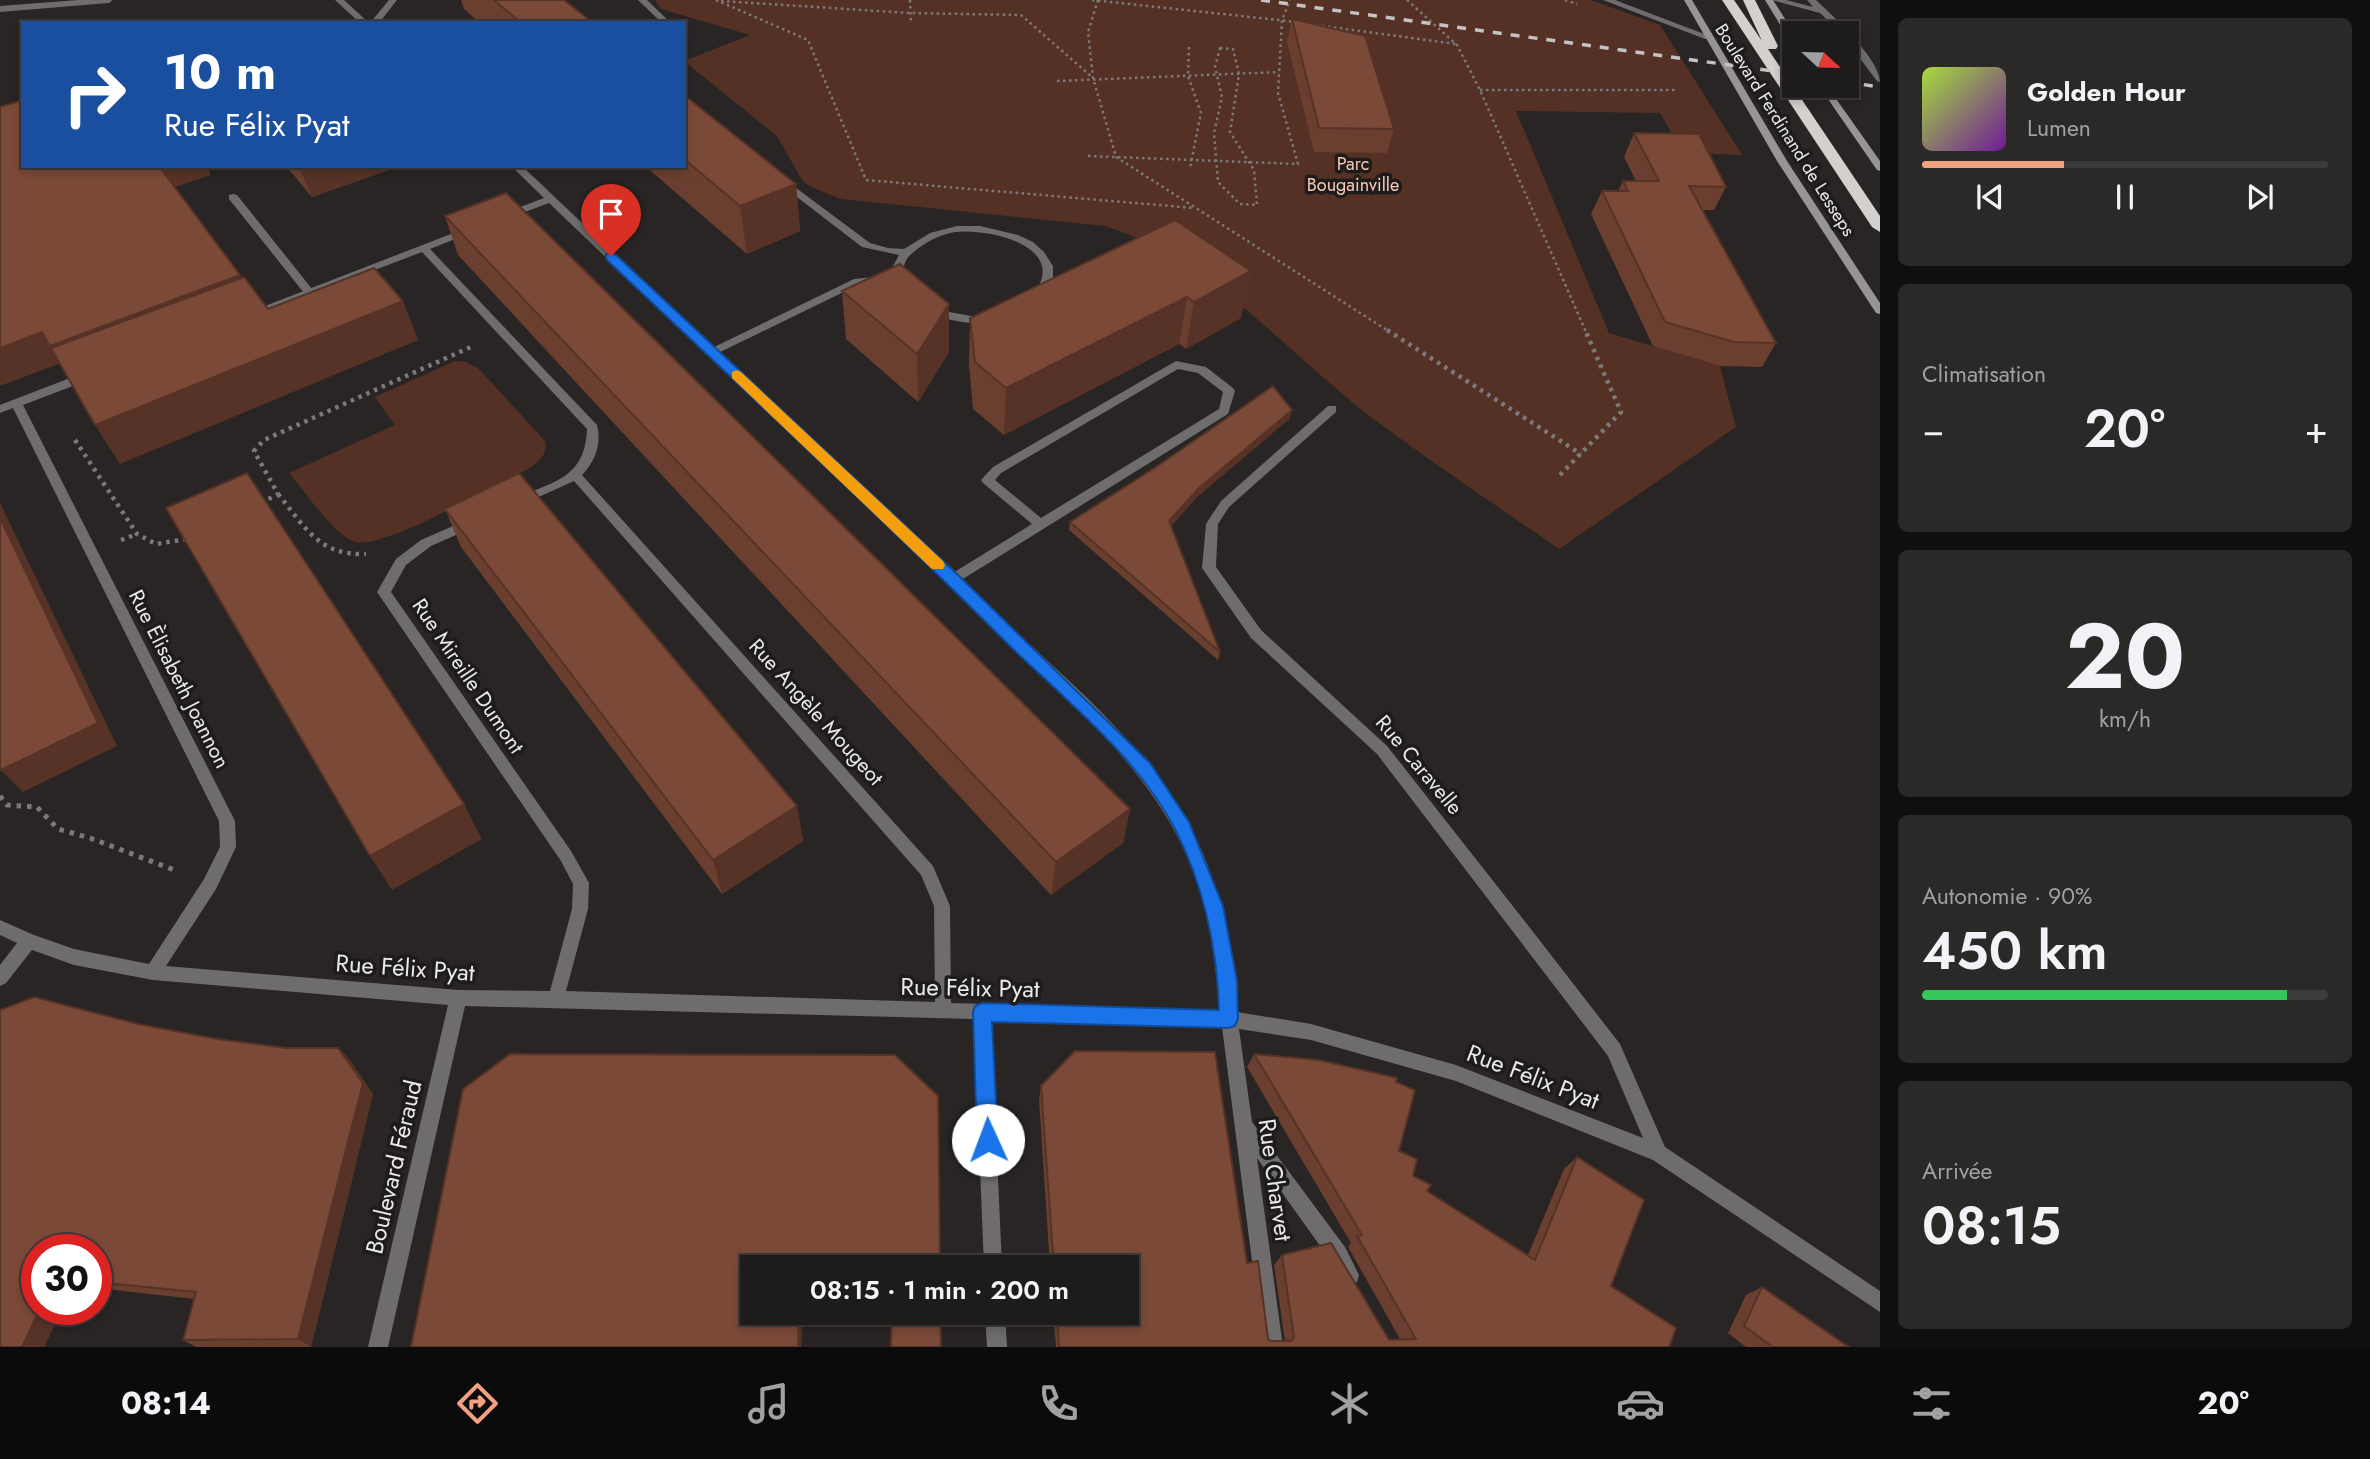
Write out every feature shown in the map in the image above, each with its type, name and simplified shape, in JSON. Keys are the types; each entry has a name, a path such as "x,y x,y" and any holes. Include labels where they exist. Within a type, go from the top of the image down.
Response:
{"highway":[{"path":"1728,0 1880,227"},
{"path":"1749,0 1805,117"}],"street":[{"path":"0,9 109,0"},
{"path":"339,0 363,21"},
{"path":"376,21 393,0"},
{"path":"550,0 576,21"},
{"path":"642,0 665,21"},
{"path":"1607,0 1708,37"},
{"name":"Boulevard Ferdinand de Lesseps","path":"1688,0 1782,160 1880,311"},
{"path":"1769,0 1782,21"},
{"path":"1776,0 1820,11"},
{"path":"1811,0 1832,21"},
{"path":"1859,51 1880,79"},
{"path":"1831,98 1880,168"},
{"name":"Rue Charvet","path":"518,168 953,579 1144,768 1183,828 1214,906 1227,981 1228,1019 1273,1347"},
{"path":"770,171 866,245 888,251 906,252"},
{"path":"233,197 308,292"},
{"path":"499,218 550,199"},
{"path":"232,321 486,223"},
{"path":"907,296 899,281 898,266 906,252 920,240 952,230 988,229 1010,234 1029,243 1043,256 1048,270 1047,286 1037,299 1028,305"},
{"path":"423,247 593,428 594,447 576,476"},
{"path":"712,351 859,281 877,278 899,281"},
{"path":"923,308 958,318 996,317"},
{"path":"953,579 1224,411 1229,391 1202,370 1176,365 996,470 987,480 1041,524"},
{"path":"0,409 105,369"},
{"name":"Rue Èlisabeth Joannon","path":"16,403 227,821 228,847 210,884 153,972"},
{"name":"Rue Caravelle","path":"1332,409 1225,504 1212,524 1209,568 1256,634 1382,750 1614,1050 1659,1153"},
{"name":"Rue Mireille Dumont","path":"556,999 580,909 581,883 566,856 384,592 401,562 426,543 576,476"},
{"name":"Rue Angèle Mougeot","path":"576,476 926,871 942,906 943,1012"},
{"name":"Rue Félix Pyat","path":"0,927 74,957 153,972 458,998 1228,1019 1311,1031 1457,1073 1659,1153 1880,1302"},
{"path":"0,978 29,941"},
{"name":"Boulevard Féraud","path":"378,1347 458,998"},
{"path":"982,1012 992,1255"},
{"path":"1243,1125 1338,1254 1358,1289"},
{"path":"996,1325 997,1347"}],"path":[{"path":"716,0 910,13 1021,15 1093,78"},
{"path":"716,0 808,40 866,180 1194,208"},
{"path":"910,0 911,23"},
{"path":"1092,0 1282,20 1457,44"},
{"path":"1098,0 1088,32 1093,78 1116,157 1581,454"},
{"path":"1088,156 1298,164 1278,93 1282,20 1290,0"},
{"path":"1407,0 1457,44 1480,90 1621,412 1560,475"},
{"path":"1189,47 1188,76 1201,113 1191,168"},
{"path":"1220,48 1233,49 1240,74 1230,132 1254,170 1257,205 1240,204 1218,182 1214,133 1222,97 1216,75 1215,67 1220,48"},
{"path":"1057,81 1279,72"},
{"path":"1480,90 1675,90"},
{"path":"376,551 342,556 323,547 278,494 254,451 264,440 503,332"},
{"path":"464,336 481,356"},
{"path":"28,430 61,419 136,534 144,540 166,544 197,534"},
{"path":"255,506 278,494"},
{"path":"0,796 7,805 37,807 58,829 90,838 210,884"}],"green space":[{"name":"Parc Bougainville","path":"655,0 1591,0 1660,25 1742,155 1683,153 1660,113 1516,111 1609,333 1720,366 1736,427 1559,549 1371,417 1213,284 1143,241 1105,226 841,199 809,186 802,180 777,136 686,63 686,60 750,35 661,9"},
{"path":"455,361 466,362 479,369 545,441 542,457 530,468 416,526 371,541 356,542 348,538 320,512 289,473 395,425 375,397"}],"building":[{"path":"494,0 564,0 590,21 519,21"},
{"path":"1292,19 1365,36 1394,129 1319,128"},
{"path":"686,97 796,184 740,206 686,161"},
{"path":"21,101 21,168 160,168 240,275 50,346 42,332 0,348 0,107"},
{"path":"1634,133 1699,134 1726,187 1689,186 1776,343 1734,342 1665,322 1602,191 1628,191 1623,181 1659,181"},
{"path":"506,193 1130,809 1056,862 445,216"},
{"path":"1175,220 1251,271 1194,302 1187,297 1006,388 975,362 970,318"},
{"path":"900,264 949,304 917,354 842,291"},
{"path":"374,268 403,301 95,425 51,348 244,277 268,309"},
{"path":"1273,386 1292,410 1199,488 1169,521 1220,652 1070,522 1156,467"},
{"path":"247,473 464,804 370,856 166,508"},
{"path":"519,473 797,806 713,860 445,509"},
{"path":"0,518 98,723 1,770 0,767"},
{"path":"34,997 138,1024 217,1039 286,1048 338,1048 363,1083 298,1339 183,1340 196,1292 112,1284 112,1234 21,1234 21,1325 32,1325 22,1347 0,1347 0,1010"},
{"path":"1075,1051 1215,1052 1247,1263 1258,1261 1268,1339 1271,1341 1291,1341 1294,1338 1282,1255 1331,1243 1389,1340 1416,1339 1357,1236 1362,1235 1254,1054 1319,1060 1397,1078 1396,1082 1415,1090 1399,1151 1417,1159 1413,1176 1431,1185 1427,1191 1535,1260 1577,1157 1644,1200 1611,1286 1676,1328 1669,1347 1059,1347 1058,1325 1139,1325 1139,1255 1053,1255 1041,1086"},
{"path":"510,1054 895,1055 938,1096 940,1255 740,1255 740,1325 799,1325 798,1347 411,1347 463,1089"},
{"path":"1762,1287 1849,1347 1773,1347 1744,1326"},
{"path":"892,1325 940,1325 941,1347 891,1347"}],"railway":[{"path":"1261,0 1782,72"},
{"path":"1859,84 1880,87"}],"slow traffic":[{"path":"737,375 938,565"}],"route":[{"path":"611,256 953,579 1144,768 1183,828 1214,906 1227,981 1228,1019 982,1012 988,1140"}]}
